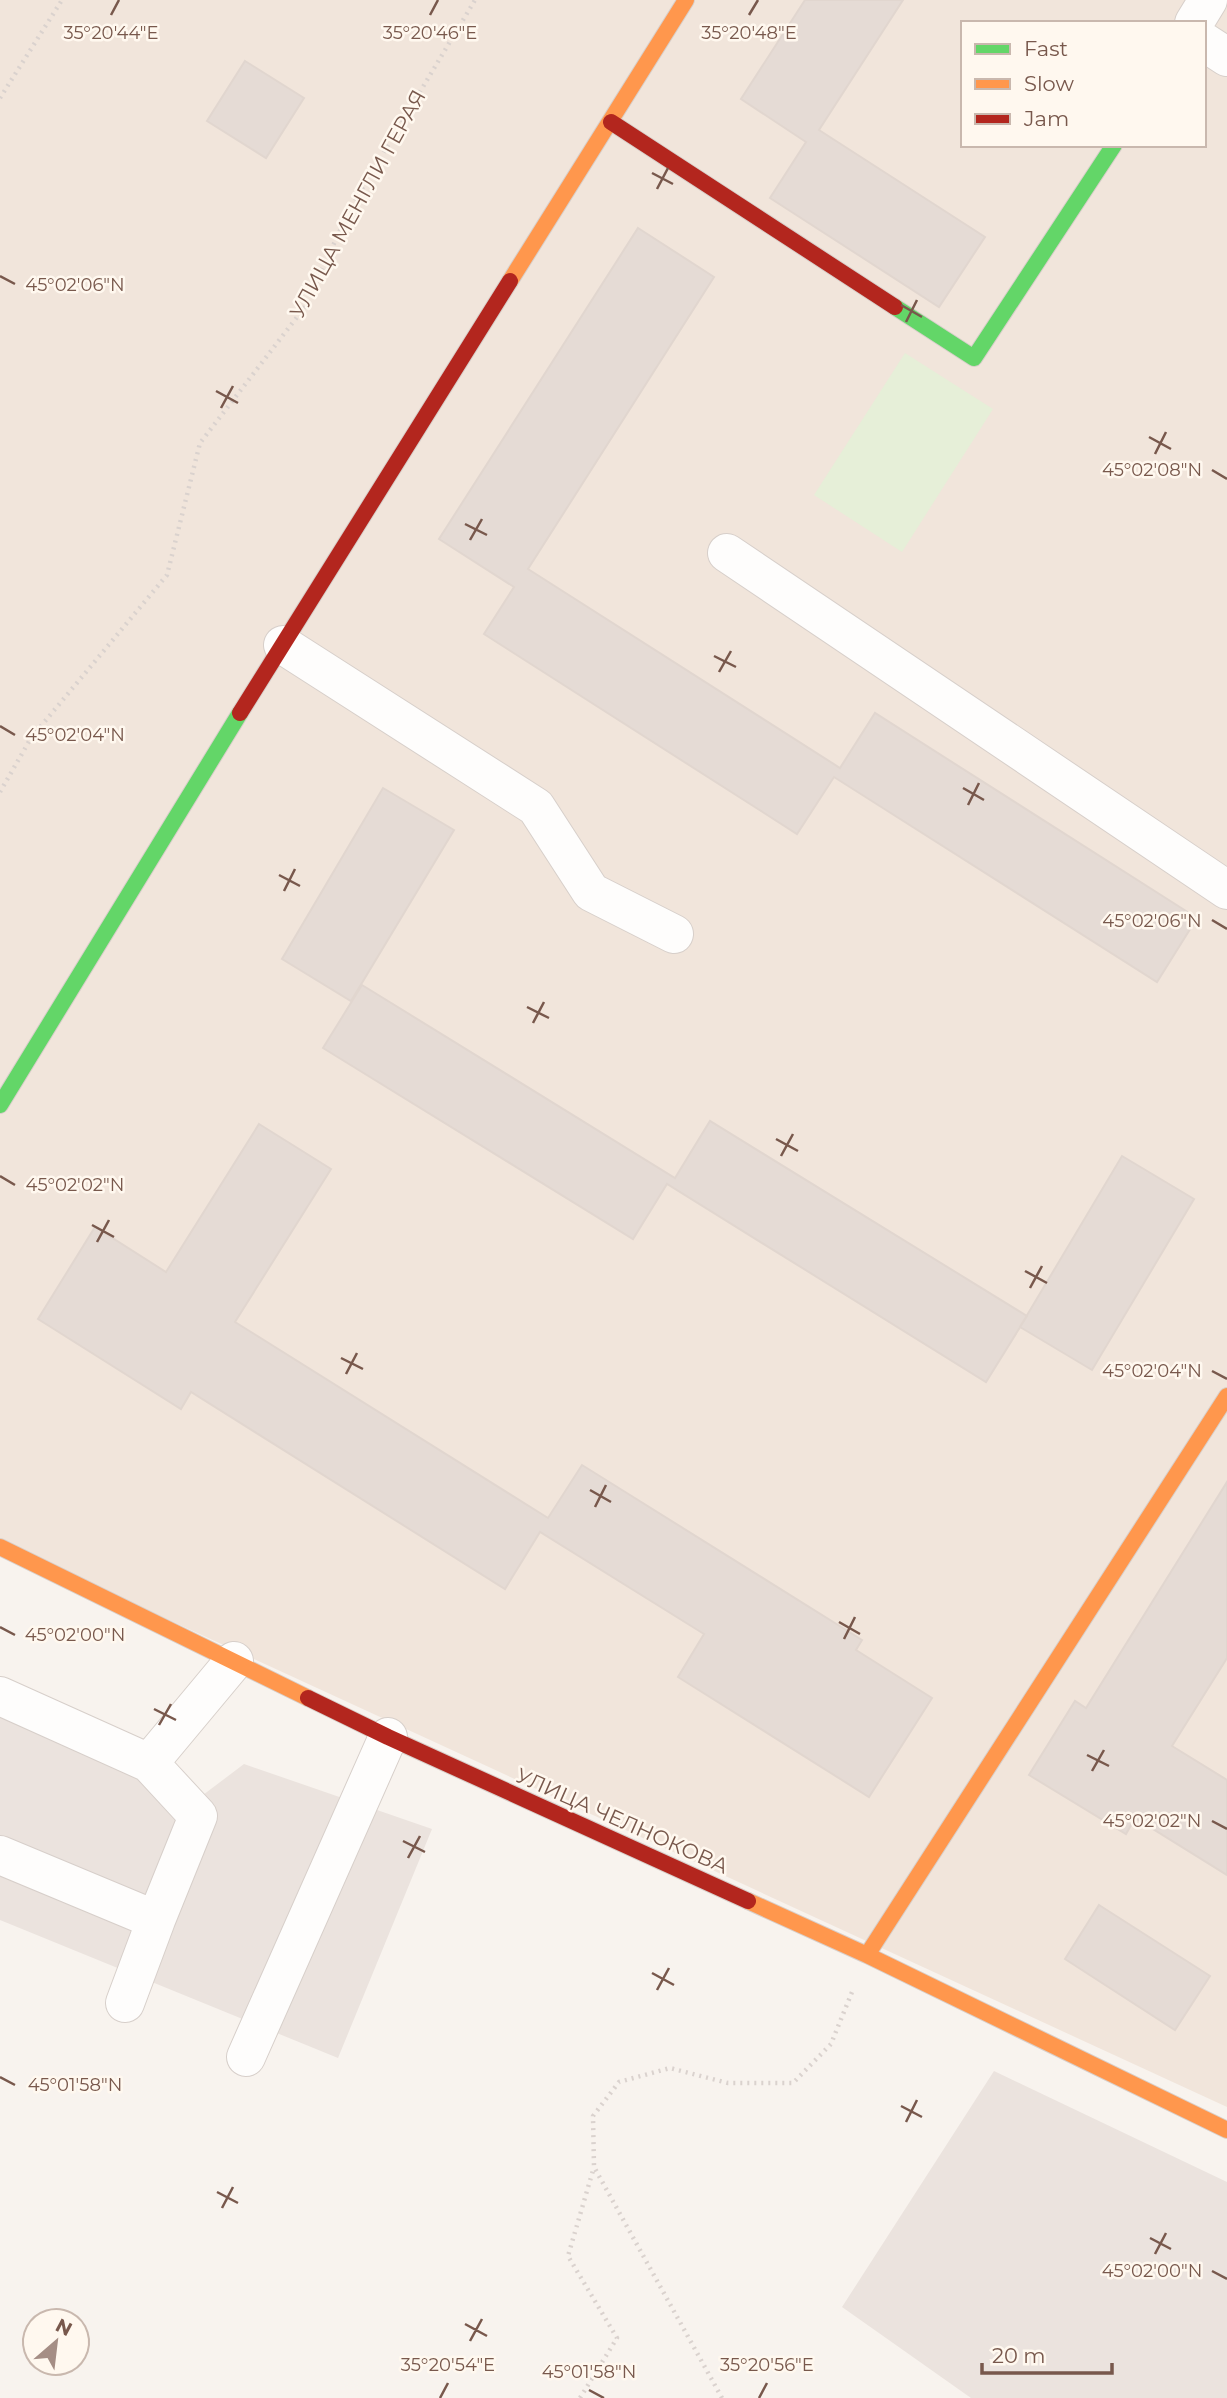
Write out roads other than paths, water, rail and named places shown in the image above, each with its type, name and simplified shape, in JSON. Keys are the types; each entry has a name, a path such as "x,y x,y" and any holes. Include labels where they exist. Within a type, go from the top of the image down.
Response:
{"street":[{"path":"0,1105 283,645 687,0"},
{"path":"1195,21 1209,0"},
{"path":"1206,43 1227,57"},
{"path":"611,122 974,358 1113,147"},
{"path":"727,553 1227,890"},
{"path":"283,645 536,807 591,892 674,934"},
{"path":"867,1955 1227,1396"},
{"name":"УЛИЦА ЧЕЛНОКОВА","path":"0,1548 388,1737 867,1955 1227,2130"},
{"path":"149,1763 234,1661"},
{"path":"0,1696 149,1763 198,1816 125,2003"},
{"path":"246,2057 388,1737"},
{"path":"0,1854 156,1920"}]}
